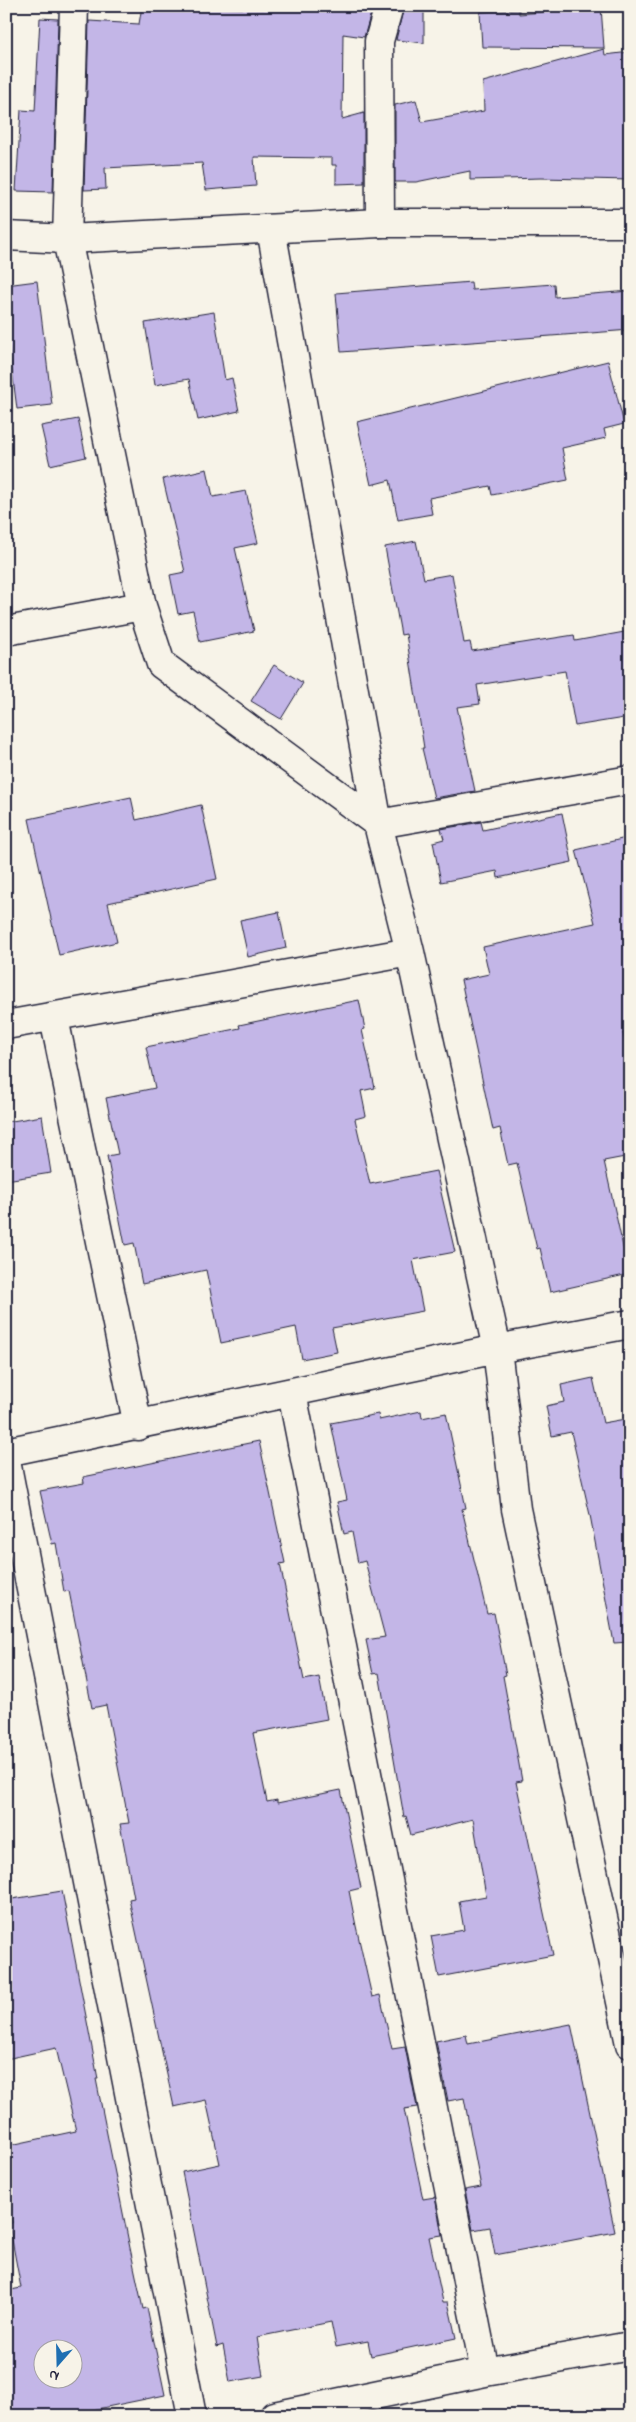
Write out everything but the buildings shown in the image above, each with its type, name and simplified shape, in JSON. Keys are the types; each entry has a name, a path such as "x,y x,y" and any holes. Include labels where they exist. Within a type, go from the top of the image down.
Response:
{"street":[{"path":"74,6 67,239 142,606 162,664 378,824 630,780"},
{"path":"380,224 379,42 389,6"},
{"path":"6,236 67,239 380,224 630,223"},
{"path":"271,229 378,824 410,952 497,1349 516,1509 630,2044"},
{"path":"6,631 142,606"},
{"path":"6,1025 54,1018 410,952"},
{"path":"54,1018 138,1426"},
{"path":"6,1452 138,1426 497,1349 630,1324"},
{"path":"292,1393 485,2372"},
{"path":"6,1461 192,2416"},
{"path":"274,2416 485,2372 630,2346"}]}
